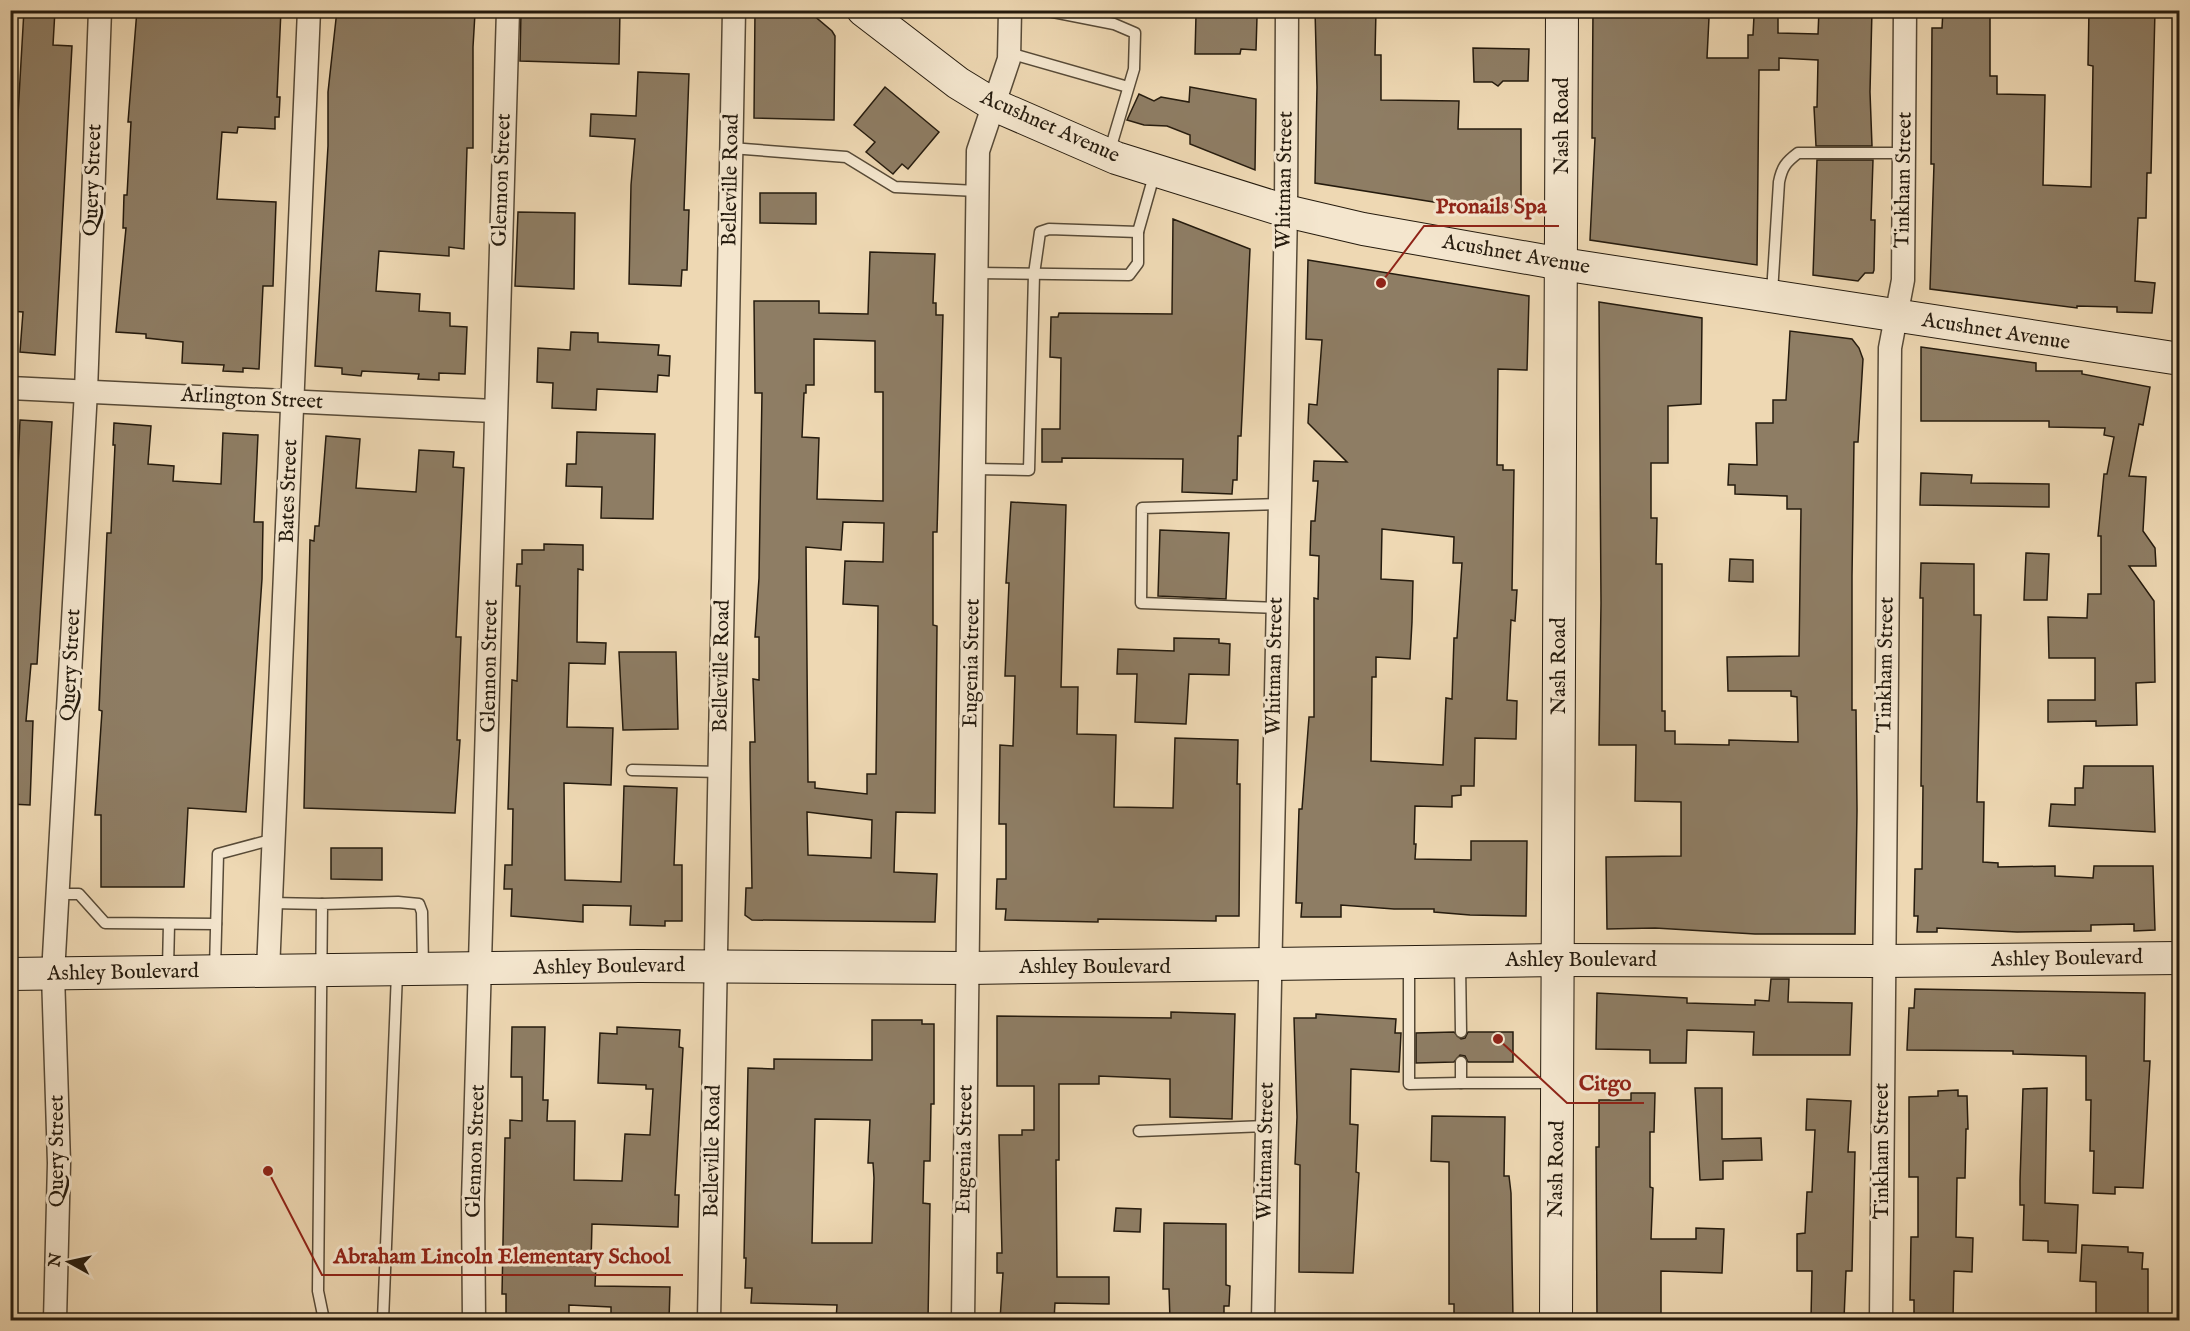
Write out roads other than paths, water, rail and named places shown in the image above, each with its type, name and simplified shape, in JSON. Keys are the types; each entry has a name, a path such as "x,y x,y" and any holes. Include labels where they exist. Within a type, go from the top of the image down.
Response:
{"main road":[{"name":"Acushnet Avenue","path":"862,10 958,83 994,105 1108,155 1286,211 1363,229 1562,264 2180,359"},
{"name":"Nash Road","path":"1556,1320 1562,10"},
{"name":"Ashley Boulevard","path":"10,974 717,966 968,968 1269,966 1559,960 1882,961 2180,958"}],"street":[{"name":"Query Street","path":"55,1320 59,1163 53,974 86,391 100,10"},
{"name":"Bates Street","path":"268,972 309,10"},
{"name":"Glennon Street","path":"474,1320 473,1200 482,968 494,411 507,10"},
{"name":"Belleville Road","path":"709,1320 734,10"},
{"name":"Eugenia Street","path":"963,1320 978,151 1009,53 1010,10"},
{"name":"Whitman Street","path":"1263,1320 1286,211 1287,10"},
{"name":"Tinkham Street","path":"1881,1320 1882,961 1890,348 1903,280 1905,10"},
{"name":"Arlington Street","path":"10,388 494,411"}],"lane":[{"path":"1043,10 1114,24 1135,33 1134,69 1108,155"},
{"path":"1009,53 1128,87"},
{"path":"731,148 846,157 895,187 977,190"},
{"path":"1772,296 1779,182 1782,168 1787,161 1798,153 1905,153"},
{"path":"977,273 1129,275 1138,262 1138,232 1155,171"},
{"path":"975,469 1029,470 1034,274 1036,246 1043,229 1138,232"},
{"path":"1277,608 1141,603 1142,508 1279,504"},
{"path":"632,770 720,772"},
{"path":"215,972 218,854 274,839"},
{"path":"58,894 78,894 105,923 216,924"},
{"path":"271,903 398,902 419,904 422,912 410,969 383,1320"},
{"path":"322,904 318,1291 324,1320"},
{"path":"168,973 169,924"},
{"path":"1460,961 1461,1032"},
{"path":"1409,962 1409,1084 1558,1083"},
{"path":"1461,1062 1461,1083"},
{"path":"1139,1131 1266,1126"}],"place":[{"name":"Pronails Spa","path":"1381,283"},
{"name":"Citgo","path":"1498,1039"},
{"name":"Abraham Lincoln Elementary School","path":"268,1171"}]}
